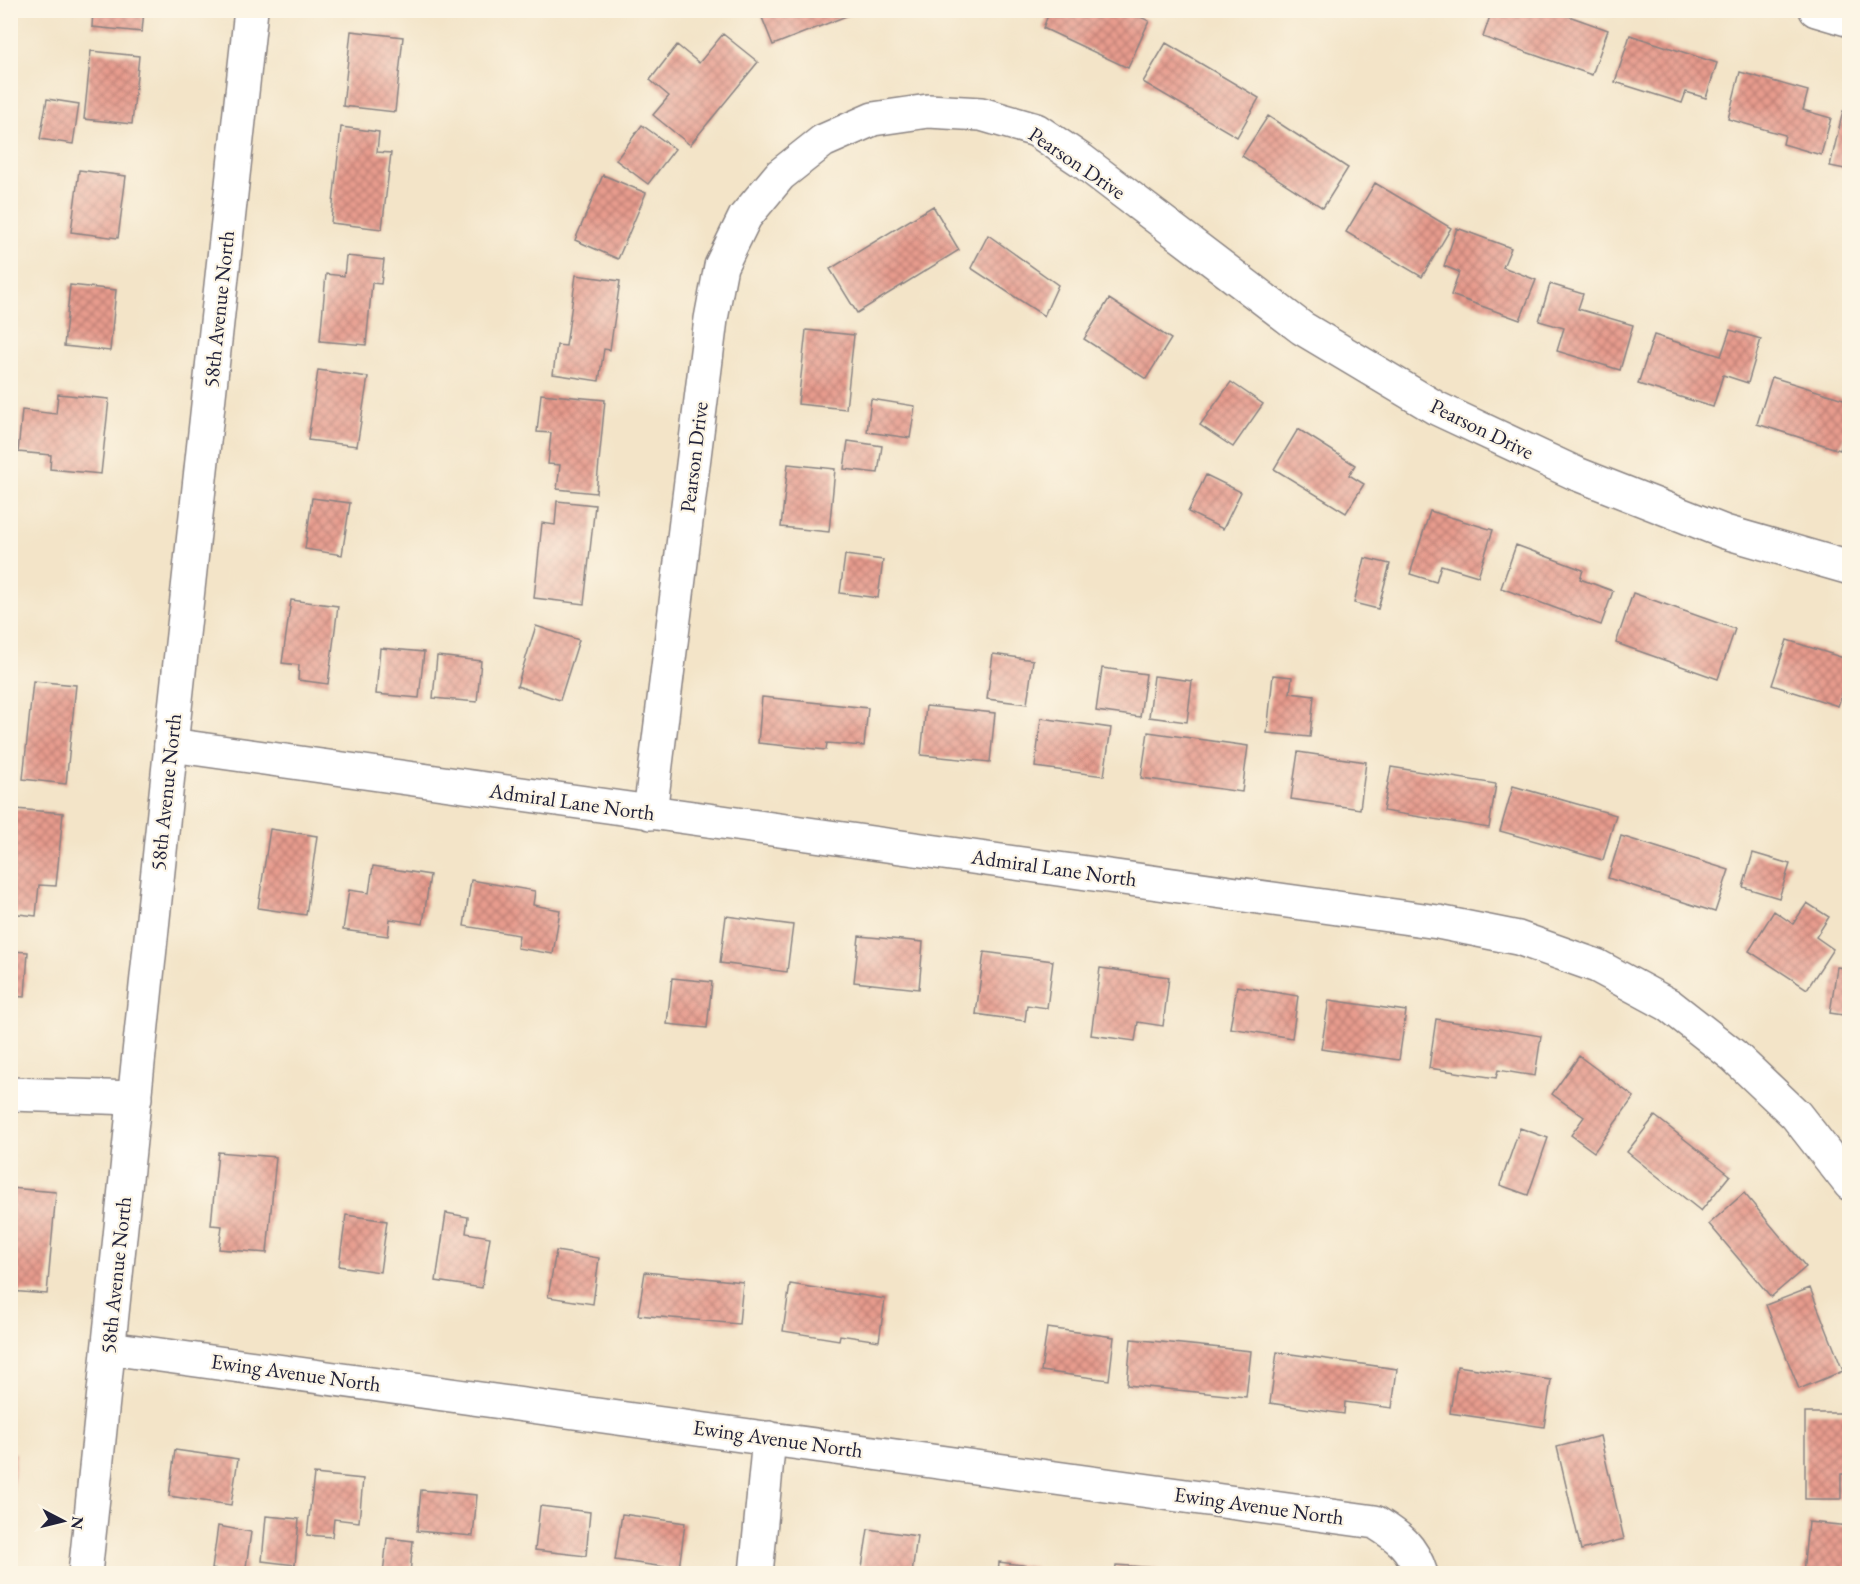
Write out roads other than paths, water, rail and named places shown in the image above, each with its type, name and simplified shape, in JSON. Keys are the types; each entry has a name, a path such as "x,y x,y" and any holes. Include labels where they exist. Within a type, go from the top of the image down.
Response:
{"street":[{"name":"58th Avenue North","path":"85,1574 171,745 251,10"},
{"path":"1816,10 1850,20"},
{"name":"Pearson Drive","path":"650,813 711,319 721,266 745,217 780,175 823,141 873,120 928,111 981,114 1036,130 1081,160 1302,328 1436,408 1577,474 1725,532 1850,568"},
{"name":"Admiral Lane North","path":"171,745 1438,922 1518,938 1597,966 1669,1005 1734,1056 1796,1115 1850,1184"},
{"path":"10,1094 135,1098"},
{"name":"Ewing Avenue North","path":"109,1348 1375,1522 1399,1537 1416,1557 1421,1574"},
{"path":"756,1574 769,1438"}]}
